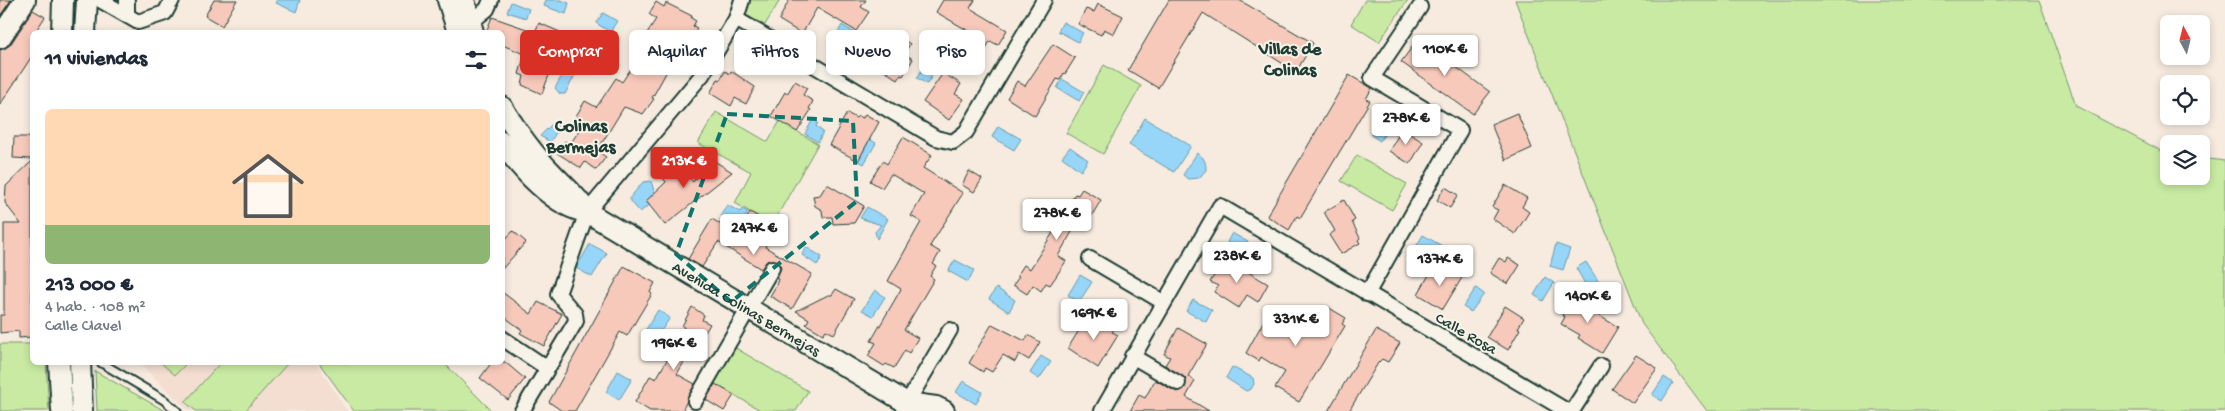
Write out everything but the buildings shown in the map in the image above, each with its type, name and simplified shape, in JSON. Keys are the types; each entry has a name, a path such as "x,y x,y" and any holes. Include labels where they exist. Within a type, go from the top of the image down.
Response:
{"street":[{"path":"0,38 25,0"},
{"path":"62,30 63,0"},
{"path":"85,30 87,0"},
{"path":"100,0 133,19 165,13 172,0"},
{"path":"127,0 133,19"},
{"path":"448,0 465,30"},
{"path":"464,0 465,30"},
{"path":"465,30 488,9 491,0"},
{"path":"522,411 576,320 575,314 558,294 587,212 702,75 736,19 742,0"},
{"path":"736,19 936,138 953,142 966,132 1044,0"},
{"path":"1367,294 1460,130 1372,78 1420,8"},
{"name":"Avenida Colinas Bermejas","path":"505,111 530,148 550,171 577,196 587,212"},
{"name":"Avenida Colinas Bermejas","path":"505,146 527,173 548,192 578,211 587,212 907,408 936,407 944,411"},
{"name":"Calle Rosa","path":"1164,302 1220,206 1567,411"},
{"path":"1090,259 1164,302 1102,411"},
{"path":"695,401 772,268"},
{"path":"907,408 950,330"},
{"path":"505,340 547,368"},
{"path":"1132,356 1178,383"},
{"path":"59,365 62,411"},
{"path":"80,365 82,411"},
{"path":"1572,411 1601,366"}],"lane":[{"path":"105,365 164,400 177,411"}],"highlighted area":[{"path":"727,114 853,121 857,201 731,302 676,254"}],"shaded area":[{"path":"141,365 317,365 347,411 189,411"}],"green space":[{"path":"750,0 780,0 765,25 744,14"},
{"path":"1365,0 1408,0 1379,42 1351,24"},
{"path":"1515,0 2039,0 2076,106 2160,150 2160,185 2210,185 2210,159 2225,161 2225,411 1707,411 1642,324"},
{"path":"1104,65 1141,86 1103,154 1066,133"},
{"path":"716,112 768,142 780,121 818,144 772,225 735,203 751,172 698,143"},
{"path":"1357,155 1407,184 1392,210 1341,181"},
{"path":"0,344 30,344 30,365 46,365 49,411 0,411"},
{"path":"734,347 808,391 796,411 762,411 713,383"},
{"path":"163,365 185,365 175,375"},
{"path":"218,365 286,365 245,411 196,411 185,402"},
{"path":"320,365 446,365 492,411 354,411"},
{"path":"95,371 165,411 97,411"}],"water":[{"path":"277,0 300,0 296,12 276,3"},
{"path":"546,0 561,0 569,3 566,14 544,6"},
{"path":"511,2 529,9 526,18 507,12"},
{"path":"603,13 617,21 611,30 607,30 596,23"},
{"path":"1063,22 1083,33 1078,42 1058,31"},
{"path":"842,25 850,30 839,30"},
{"path":"562,75 574,77 565,94 560,94 555,88"},
{"path":"919,75 932,75 927,84 917,78"},
{"path":"1062,79 1084,92 1079,101 1057,88"},
{"path":"1384,117 1392,123 1380,141 1371,135"},
{"path":"1145,118 1191,146 1174,172 1129,145"},
{"path":"813,119 818,123 816,126 823,132 818,142 805,134"},
{"path":"553,123 560,127 550,142 540,136"},
{"path":"998,126 1021,139 1014,150 992,137"},
{"path":"869,139 876,143 864,164 857,160"},
{"path":"1070,147 1088,160 1081,171 1062,157"},
{"path":"1197,153 1204,160 1206,170 1199,178 1188,179 1183,175"},
{"path":"651,181 655,194 646,201 649,205 640,212 629,199 643,182"},
{"path":"727,205 740,212 742,209 748,212 740,226 721,215"},
{"path":"867,207 888,219 877,239 875,232 881,225 860,218"},
{"path":"1232,233 1248,242 1243,251 1227,242"},
{"path":"1423,235 1442,246 1434,258 1416,247"},
{"path":"590,244 607,253 592,277 576,268"},
{"path":"1556,244 1570,249 1563,270 1550,266"},
{"path":"806,247 822,257 817,265 802,255"},
{"path":"955,260 974,270 968,282 948,271"},
{"path":"1586,262 1600,284 1589,291 1576,268"},
{"path":"1080,275 1092,282 1079,302 1068,295"},
{"path":"1545,277 1554,283 1543,301 1534,295"},
{"path":"996,288 1015,300 1009,312 989,299"},
{"path":"1476,288 1484,294 1471,312 1463,307"},
{"path":"875,290 885,297 873,316 862,310"},
{"path":"1193,300 1212,310 1206,322 1186,311"},
{"path":"658,310 670,318 656,338 645,331"},
{"path":"1041,356 1051,362 1039,379 1030,373"},
{"path":"1232,367 1253,378 1254,384 1251,389 1246,391 1226,378"},
{"path":"618,371 632,379 619,400 606,392"},
{"path":"1664,377 1673,383 1662,401 1652,395"},
{"path":"963,381 982,392 976,404 956,392"}],"district":[{"name":"Villas de Colinas","path":"1290,58"},
{"name":"Colinas Bermejas","path":"581,135"}]}
